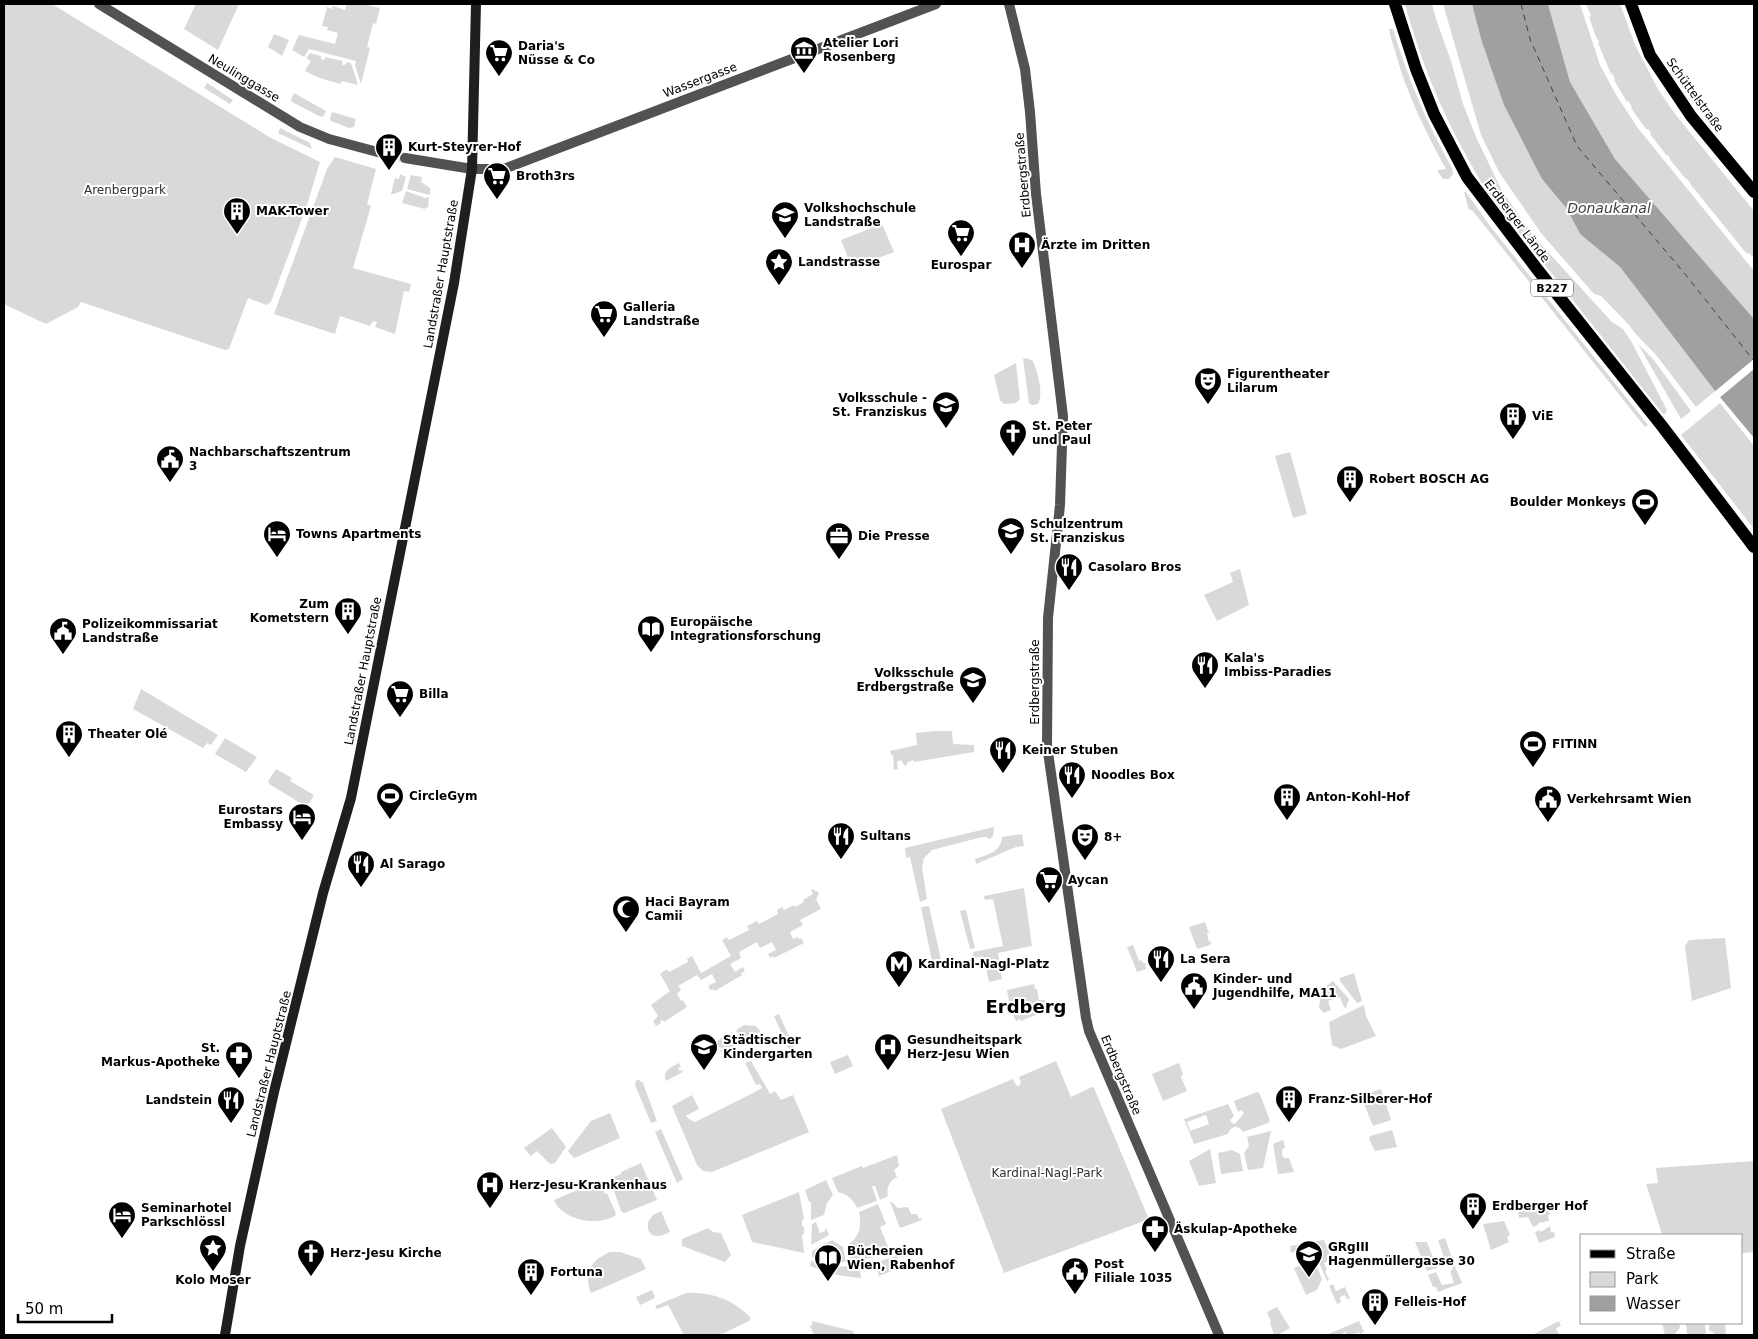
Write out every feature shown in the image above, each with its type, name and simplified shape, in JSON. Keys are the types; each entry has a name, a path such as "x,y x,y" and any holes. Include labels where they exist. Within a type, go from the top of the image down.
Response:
{"main road":[{"name":"Landstraßer Hauptstraße","path":"225,1335 240,1246 272,1102 323,893 350,798 454,283 472,169 476,4"},
{"name":"Erdberger Lände","path":"1395,4 1416,69 1434,114 1467,176 1537,269 1668,433 1754,547"},
{"name":"Schüttelstraße","path":"1631,4 1650,55 1691,116 1754,192"}],"street":[{"name":"Neulinggasse","path":"99,4 300,127 329,139 385,154"},
{"name":"Wassergasse","path":"472,169 504,169 936,4"},
{"name":"Erdbergstraße","path":"1009,4 1026,78 1036,194 1063,416 1060,505 1048,618 1047,745 1086,1018 1092,1038 1218,1335"},
{"path":"405,158 472,169"}],"green space":[{"name":"Arenbergpark","path":"4,4 52,4 271,138 320,162 307,205 271,302 267,305 248,298 229,349 225,350 81,302 78,307 46,324 4,304"},
{"path":"196,4 239,4 218,50 184,29"},
{"path":"347,4 363,4 380,8 376,24 373,23 367,47 370,48 361,84 355,65 356,61 309,49 304,57 292,50 299,35 335,44 338,33 327,30 328,27 322,26 327,7 332,9 333,6 345,10"},
{"path":"1405,4 1432,4 1463,104 1476,137 1502,191 1536,239 1612,322 1623,329 1667,410 1665,414 1663,414 1488,193 1439,102 1412,30"},
{"path":"1443,4 1472,4 1481,39 1542,179 1567,209 1580,234 1620,267 1715,391 1696,407 1656,355 1601,296 1594,294 1541,233 1499,172 1481,135"},
{"path":"1548,4 1580,4 1600,65 1637,127 1754,271 1754,319 1615,159 1570,82"},
{"path":"1586,4 1620,4 1636,47 1658,89 1675,114 1754,211 1754,258 1749,253 1747,254 1671,161 1627,102 1611,74 1598,43"},
{"path":"1389,29 1393,29 1419,100 1434,135 1452,168 1453,174 1449,179 1443,179 1438,172 1438,170 1446,169 1410,96 1399,66"},
{"path":"274,34 289,40 282,56 268,47"},
{"path":"310,53 321,56 321,59 324,60 325,57 343,61 342,65 345,65 347,62 351,63 358,85 342,81 340,84 305,71 311,61 306,58"},
{"path":"207,83 233,100 230,104 204,88"},
{"path":"294,93 326,111 324,116 321,117 292,102 291,99"},
{"path":"332,112 356,119 354,127 349,128 331,121"},
{"path":"280,128 310,143 312,149 278,133"},
{"path":"335,157 376,169 367,204 371,206 353,268 411,284 409,292 404,291 395,334 375,327 377,322 373,321 370,326 340,316 335,334 274,314 327,169"},
{"path":"400,174 406,177 402,191 391,194 395,178 399,179"},
{"path":"411,175 422,177 421,182 430,188 430,195 407,189"},
{"path":"406,191 425,198 429,197 428,208 426,207 425,209 402,203"},
{"path":"1464,192 1466,192 1490,226 1648,425 1645,427 1472,210 1469,210"},
{"path":"882,224 894,252 852,268 841,240"},
{"path":"1638,344 1653,359 1691,411 1681,419"},
{"path":"1026,358 1033,361 1038,376 1040,399 1038,404 1032,405 1029,403 1023,359"},
{"path":"1016,363 1020,399 1016,403 1004,404 1000,400 994,375"},
{"path":"1720,403 1754,446 1754,529 1681,435"},
{"path":"1290,452 1307,514 1293,518 1275,456"},
{"path":"1240,569 1249,605 1217,621 1204,595 1233,582 1230,573"},
{"path":"141,689 218,735 211,745 207,743 203,748 133,709"},
{"path":"952,731 953,744 974,745 974,752 914,762 913,760 905,766 901,760 897,762 898,769 894,770 893,755 891,755 890,751 917,745 916,733"},
{"path":"225,738 257,757 246,772 215,754"},
{"path":"276,769 292,778 290,781 314,795 307,807 269,784 268,781"},
{"path":"994,827 993,836 990,839 982,837 932,850 924,858 922,867 927,899 920,902 910,857 906,858 905,848"},
{"path":"1022,834 1024,846 1016,847 976,864 975,859 989,854 996,849 1002,837"},
{"path":"1024,888 1032,946 998,953 1002,979 989,982 983,956 974,958 973,952 1003,946 993,899 985,900 984,896"},
{"path":"813,889 819,894 816,899 821,909 800,920 803,925 790,932 793,939 801,938 804,943 774,958 773,956 770,958 768,954 776,950 772,942 760,948 757,942 739,952 741,958 730,964 735,972 743,967 745,971 741,973 742,975 715,991 713,989 710,990 708,986 716,982 712,974 701,980 697,975 678,986 681,990 677,994 687,1007 664,1022 663,1020 660,1021 661,1023 656,1026 653,1021 658,1016 651,1005 670,991 660,974 667,969 669,972 688,962 687,959 692,956 701,973 731,956 722,940 727,937 729,940 749,930 747,926 757,921 759,924 778,914 777,910 782,907 784,910 804,902 803,900 813,894 811,890"},
{"path":"929,906 942,964 933,966 921,907"},
{"path":"966,910 975,948 970,949 960,911"},
{"path":"1205,922 1209,933 1207,933 1209,942 1212,941 1210,945 1197,949 1189,927"},
{"path":"1725,938 1731,988 1692,1001 1685,946 1689,940"},
{"path":"1133,945 1139,961 1141,960 1145,963 1146,969 1137,972 1127,947"},
{"path":"1354,973 1362,1001 1357,1003 1340,981 1340,978"},
{"path":"1333,981 1349,999 1346,1008 1340,997 1328,1001 1331,1010 1324,1013 1319,1008 1321,990"},
{"path":"1034,984 1039,1000 1045,1000 1048,1010 1021,1021 1020,1019 1016,1021 1010,1007 1007,990"},
{"path":"1364,1005 1366,1016 1376,1036 1341,1049 1332,1045 1329,1022"},
{"path":"779,1014 798,1056 797,1060 793,1059 774,1016"},
{"path":"744,1025 756,1026 761,1032 742,1042 736,1030"},
{"path":"732,1032 738,1044 721,1052 722,1049 715,1042"},
{"path":"848,1055 853,1066 835,1074 830,1062"},
{"path":"751,1061 770,1094 775,1091 781,1100 793,1095 809,1132 712,1172 703,1171 697,1165 672,1106 692,1095 699,1109 686,1116 695,1122 762,1088 760,1084 756,1085 745,1063"},
{"name":"Kardinal-Nagl-Park","path":"1056,1061 1071,1097 1092,1087 1094,1088 1148,1217 1147,1220 1004,1273 941,1109 1013,1079 1016,1085 1019,1086 1021,1083 1019,1077"},
{"path":"679,1063 681,1067 678,1068 683,1072 666,1081 666,1072"},
{"path":"1179,1063 1183,1074 1181,1077 1187,1091 1163,1101 1152,1074"},
{"path":"637,1079 643,1083 657,1121 651,1123 635,1085"},
{"path":"1381,1089 1391,1120 1373,1126 1361,1096"},
{"path":"1257,1092 1260,1094 1270,1121 1243,1132 1235,1127 1228,1134 1194,1144 1184,1119 1228,1104 1234,1116 1230,1120 1235,1124 1244,1113 1241,1110 1238,1112 1234,1101","holes":["1206,1115 1209,1124 1190,1131 1187,1122"]},
{"path":"610,1113 620,1138 574,1158 568,1151 591,1121"},
{"path":"552,1128 566,1147 555,1163 550,1164 537,1151 531,1156 524,1148"},
{"path":"661,1129 683,1179 677,1183 655,1132"},
{"path":"1392,1130 1397,1147 1375,1151 1369,1139 1370,1136"},
{"path":"1271,1131 1263,1168 1248,1170 1244,1153 1249,1146 1247,1137"},
{"path":"1283,1140 1285,1147 1282,1150 1282,1155 1284,1158 1289,1158 1294,1172 1278,1174 1273,1144"},
{"path":"1210,1149 1216,1183 1199,1186 1189,1161"},
{"path":"1232,1150 1240,1154 1243,1171 1221,1174 1218,1153"},
{"path":"897,1155 899,1166 894,1170 897,1177 889,1185 887,1190 888,1196 880,1200 875,1186 872,1186 877,1201 857,1208 850,1198 838,1192 832,1178"},
{"path":"1754,1161 1754,1252 1743,1253 1743,1234 1662,1234 1646,1184 1658,1183 1656,1168"},
{"path":"641,1163 657,1200 624,1213 621,1211 610,1179"},
{"path":"826,1180 833,1195 827,1203 824,1215 811,1220 811,1202 809,1202 805,1190"},
{"path":"600,1183 605,1194 607,1193 616,1214 615,1216 599,1221 581,1220 565,1213 554,1200 587,1186 589,1188"},
{"path":"799,1192 804,1219 802,1220 802,1226 804,1227 804,1234 802,1235 804,1253 752,1242 742,1215"},
{"path":"890,1202 898,1208 908,1207 911,1214 917,1214 919,1219 921,1218 922,1220 900,1228"},
{"path":"878,1204 886,1224 880,1227 890,1252 851,1261 848,1245 858,1234 859,1212"},
{"path":"1548,1206 1549,1221 1538,1223 1538,1225 1533,1227 1528,1217 1519,1218 1518,1210"},
{"path":"661,1211 670,1232 654,1236 649,1232 648,1222 653,1215"},
{"path":"1504,1221 1510,1235 1507,1237 1509,1242 1491,1250 1483,1224"},
{"path":"816,1222 820,1233 825,1231 826,1228 829,1235 811,1245 812,1224"},
{"path":"1550,1226 1551,1232 1554,1232 1555,1237 1539,1243 1535,1232 1540,1230 1541,1232"},
{"path":"708,1228 713,1232 721,1233 731,1255 725,1262 682,1246 682,1239"},
{"path":"1445,1238 1453,1261 1445,1260 1438,1240"},
{"path":"832,1240 843,1247 846,1262 830,1262 812,1257 812,1251"},
{"path":"1324,1240 1332,1259 1324,1263 1329,1280 1327,1281 1316,1256 1310,1252 1311,1248 1309,1247 1306,1251 1302,1249 1291,1253 1290,1246"},
{"path":"1415,1242 1427,1242 1437,1268 1427,1271"},
{"path":"610,1252 620,1252 641,1259 646,1269 591,1293 588,1279 590,1268 603,1255"},
{"path":"897,1256 901,1267 879,1276 877,1266 873,1267 873,1263"},
{"path":"811,1261 834,1267 866,1265 866,1269 860,1270 861,1278 848,1277 810,1266"},
{"path":"1306,1263 1317,1267 1322,1279 1317,1290 1306,1295 1294,1268"},
{"path":"1454,1264 1462,1283 1438,1292 1436,1287 1433,1287 1428,1275 1436,1272 1442,1285 1454,1283 1450,1271"},
{"path":"1333,1284 1336,1291 1345,1287 1350,1299 1347,1299 1345,1295 1340,1297 1341,1302 1337,1304 1329,1286"},
{"path":"652,1290 655,1298 640,1305 636,1297"},
{"path":"686,1293 713,1295 722,1298 737,1306 751,1318 749,1321 720,1335 684,1335 668,1305 657,1309 655,1306"},
{"path":"1277,1307 1290,1328 1278,1335 1274,1335 1267,1312"},
{"path":"812,1321 853,1331 855,1335 814,1335 810,1326"},
{"path":"1359,1321 1364,1332 1360,1334 1359,1332 1347,1335 1346,1332 1339,1335 1326,1335"},
{"path":"1559,1321 1561,1326 1556,1328 1559,1335 1532,1335"},
{"path":"1662,1324 1679,1324 1680,1328 1674,1335 1665,1335"},
{"path":"1686,1324 1705,1324 1706,1335 1687,1335"},
{"path":"1725,1324 1726,1335 1717,1335 1709,1330 1709,1325"}],"water":[{"name":"Donaukanal","path":"1472,4 1548,4 1570,82 1615,159 1754,319 1754,438 1715,391 1620,267 1580,234 1567,209 1542,179 1504,105 1481,39"}],"pier":[{"path":"1754,359 1754,369 1718,399 1713,393"}],"ferry route":[{"path":"1521,4 1530,39 1577,146 1685,274 1754,361"}],"tunnel":[{"path":"385,154 405,158"}],"place":[{"name":"Atelier Lori Rosenberg","path":"804,74"},
{"name":"Daria's Nüsse & Co","path":"499,77"},
{"name":"Kurt-Steyrer-Hof","path":"389,171"},
{"name":"Broth3rs","path":"497,200"},
{"name":"MAK-Tower","path":"237,235"},
{"name":"Volkshochschule Landstraße","path":"785,239"},
{"name":"Eurospar","path":"961,257"},
{"name":"Ärzte im Dritten","path":"1022,269"},
{"name":"Landstrasse","path":"779,286"},
{"name":"Galleria Landstraße","path":"604,338"},
{"name":"Figurentheater Lilarum","path":"1208,405"},
{"name":"Volksschule - St. Franziskus","path":"946,429"},
{"name":"ViE","path":"1513,440"},
{"name":"St. Peter und Paul","path":"1013,457"},
{"name":"Nachbarschaftszentrum 3","path":"170,483"},
{"name":"Robert BOSCH AG","path":"1350,503"},
{"name":"Boulder Monkeys","path":"1645,526"},
{"name":"Schulzentrum St. Franziskus","path":"1011,555"},
{"name":"Towns Apartments","path":"277,558"},
{"name":"Die Presse","path":"839,560"},
{"name":"Casolaro Bros","path":"1069,591"},
{"name":"Zum Kometstern","path":"348,635"},
{"name":"Europäische Integrationsforschung","path":"651,653"},
{"name":"Polizeikommissariat Landstraße","path":"63,655"},
{"name":"Kala's Imbiss-Paradies","path":"1205,689"},
{"name":"Volksschule Erdbergstraße","path":"973,704"},
{"name":"Billa","path":"400,718"},
{"name":"Theater Olé","path":"69,758"},
{"name":"FITINN","path":"1533,768"},
{"name":"Keiner Stuben","path":"1003,774"},
{"name":"Noodles Box","path":"1072,799"},
{"name":"CircleGym","path":"390,820"},
{"name":"Anton-Kohl-Hof","path":"1287,821"},
{"name":"Verkehrsamt Wien","path":"1548,823"},
{"name":"Eurostars Embassy","path":"302,841"},
{"name":"Sultans","path":"841,860"},
{"name":"8+","path":"1085,861"},
{"name":"Al Sarago","path":"361,888"},
{"name":"Aycan","path":"1049,904"},
{"name":"Haci Bayram Camii","path":"626,933"},
{"name":"La Sera","path":"1161,983"},
{"name":"Kardinal-Nagl-Platz","path":"899,988"},
{"name":"Kinder- und Jugendhilfe, MA11","path":"1194,1010"},
{"name":"Städtischer Kindergarten","path":"704,1071"},
{"name":"Gesundheitspark Herz-Jesu Wien","path":"888,1071"},
{"name":"St. Markus-Apotheke","path":"239,1079"},
{"name":"Franz-Silberer-Hof","path":"1289,1123"},
{"name":"Landstein","path":"231,1124"},
{"name":"Herz-Jesu-Krankenhaus","path":"490,1209"},
{"name":"Erdberger Hof","path":"1473,1230"},
{"name":"Seminarhotel Parkschlössl","path":"122,1239"},
{"name":"Äskulap-Apotheke","path":"1155,1253"},
{"name":"Kolo Moser","path":"213,1272"},
{"name":"Herz-Jesu Kirche","path":"311,1277"},
{"name":"GRgIII Hagenmüllergasse 30","path":"1309,1278"},
{"name":"Büchereien Wien, Rabenhof","path":"828,1282"},
{"name":"Post Filiale 1035","path":"1075,1295"},
{"name":"Fortuna","path":"531,1296"},
{"name":"Felleis-Hof","path":"1375,1326"}],"district":[{"name":"Erdberg","path":"1026,1006"}]}
